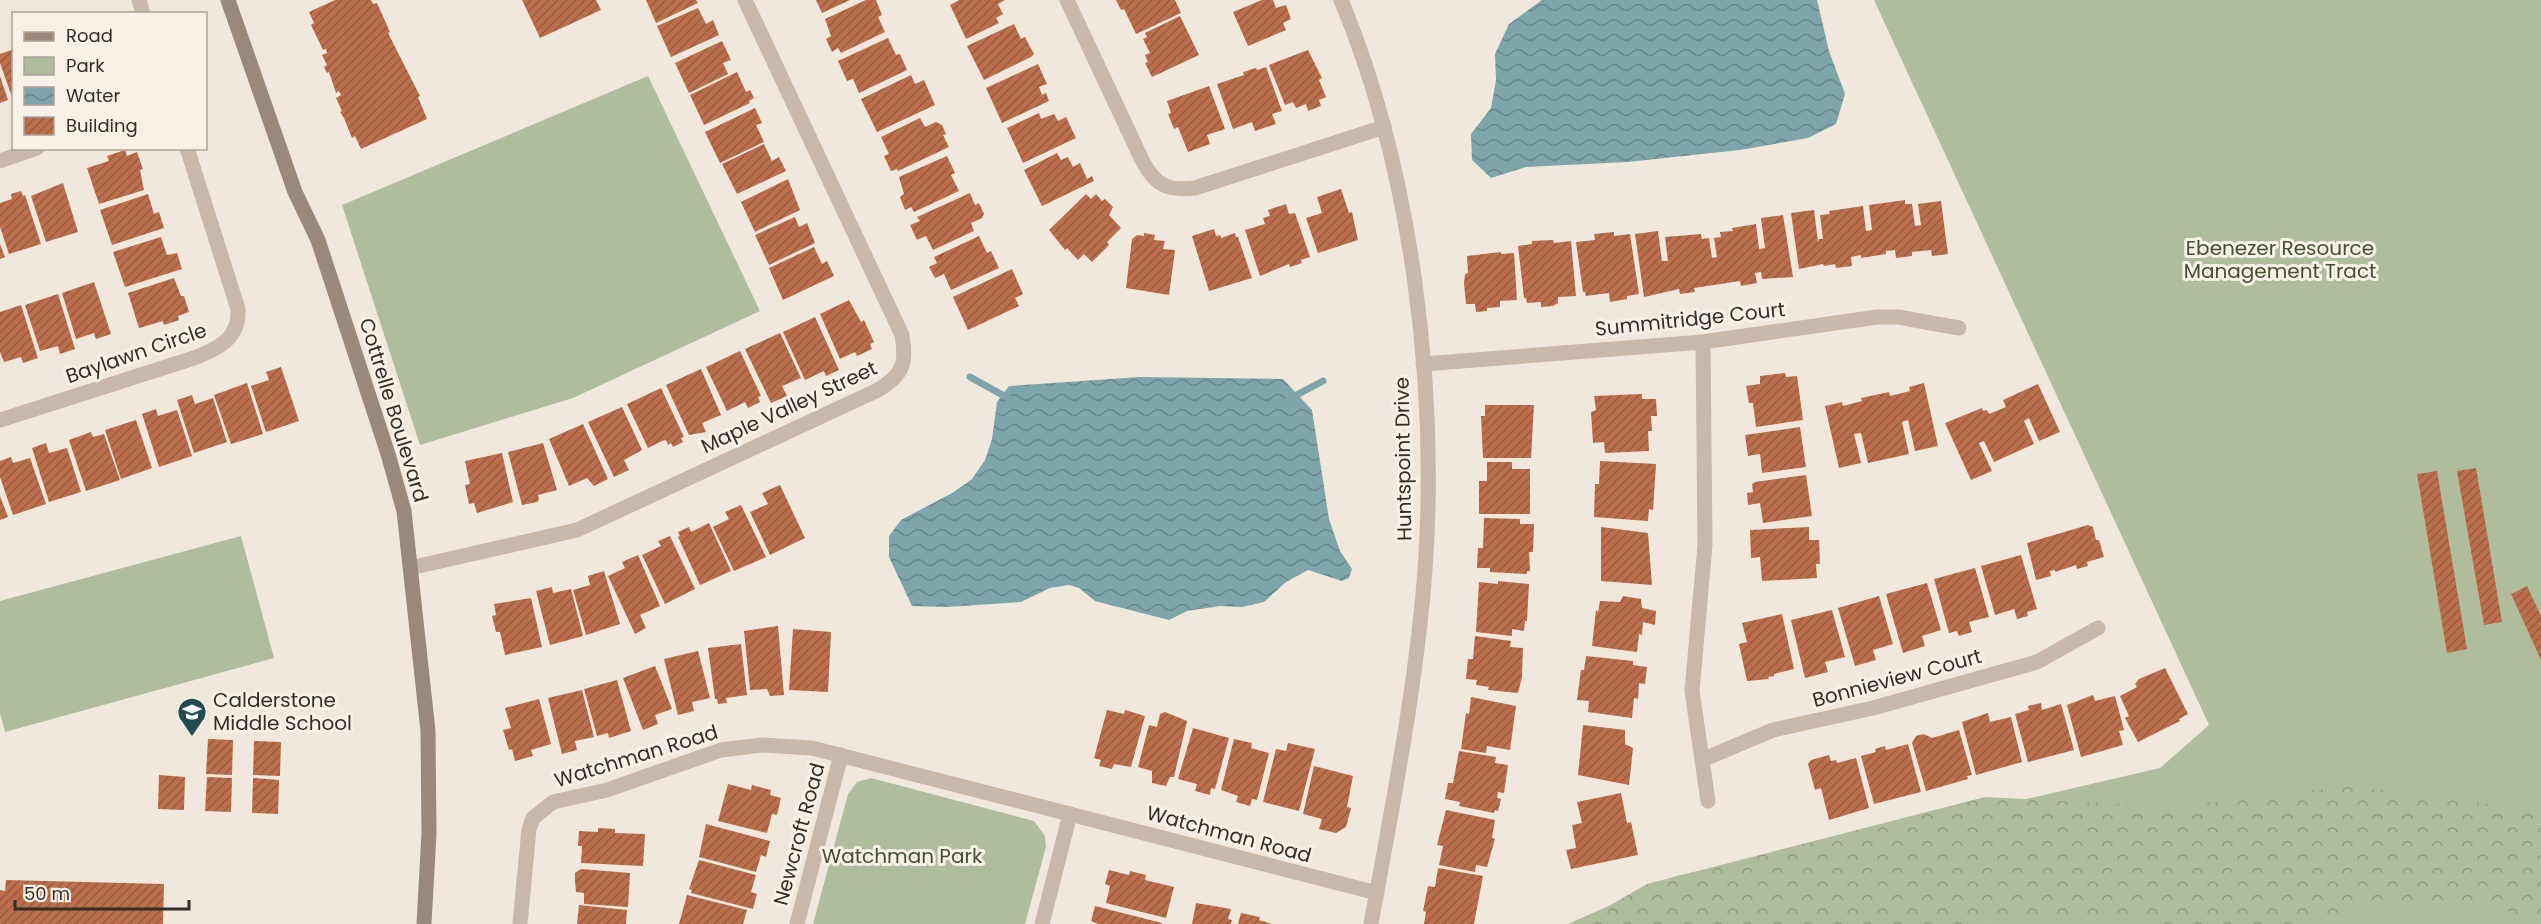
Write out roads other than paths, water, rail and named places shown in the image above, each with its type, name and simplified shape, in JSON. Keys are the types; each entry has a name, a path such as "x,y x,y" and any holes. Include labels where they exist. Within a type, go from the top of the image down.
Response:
{"main road":[{"name":"Cottrelle Boulevard","path":"228,0 295,192 318,240 388,454 404,511 428,731 429,843 424,924"}],"street":[{"name":"Maple Valley Street","path":"410,568 577,530 895,380 903,364 902,335 745,0"},
{"path":"1067,0 1143,162 1151,177 1163,186 1179,190 1195,188 1384,127"},
{"name":"Huntspoint Drive","path":"1341,0 1373,87 1384,127 1406,233 1424,364 1427,444 1425,568 1414,670 1371,924"},
{"path":"0,161 31,150"},
{"name":"Baylawn Circle","path":"0,420 194,358 218,348 227,341 237,326 238,309 188,150"},
{"name":"Summitridge Court","path":"1424,364 1702,342 1877,317 1898,317 1959,328"},
{"path":"1702,342 1705,545 1692,691 1708,801"},
{"name":"Bonnieview Court","path":"1702,760 1773,730 1873,708 2037,662 2098,628"},
{"name":"Watchman Road","path":"520,924 529,829 533,818 553,802 607,790 721,750 762,745 789,745 841,755 1377,893"},
{"name":"Newcroft Road","path":"797,924 841,755"},
{"path":"1042,924 1070,814"}],"water":[{"path":"1542,0 1817,0 1829,51 1845,94 1836,124 1808,138 1740,150 1627,162 1526,167 1491,178 1472,160 1471,134 1491,108 1496,80 1495,54 1509,24"},
{"path":"1140,377 1283,379 1312,410 1329,519 1340,551 1352,569 1349,578 1342,581 1308,570 1286,582 1264,602 1242,607 1220,606 1187,611 1169,620 1095,601 1079,588 1069,585 1050,588 1021,602 947,607 912,606 889,557 889,536 901,520 954,492 972,479 985,460 992,439 997,402 1009,386"}],"waterway":[{"path":"970,377 1010,399"},
{"path":"1289,399 1323,381"}],"place":[{"name":"Calderstone Middle School","path":"192,738"}],"park label":[{"name":"Ebenezer Resource Management Tract","path":"2280,260"},
{"name":"Watchman Park","path":"902,856"}]}
